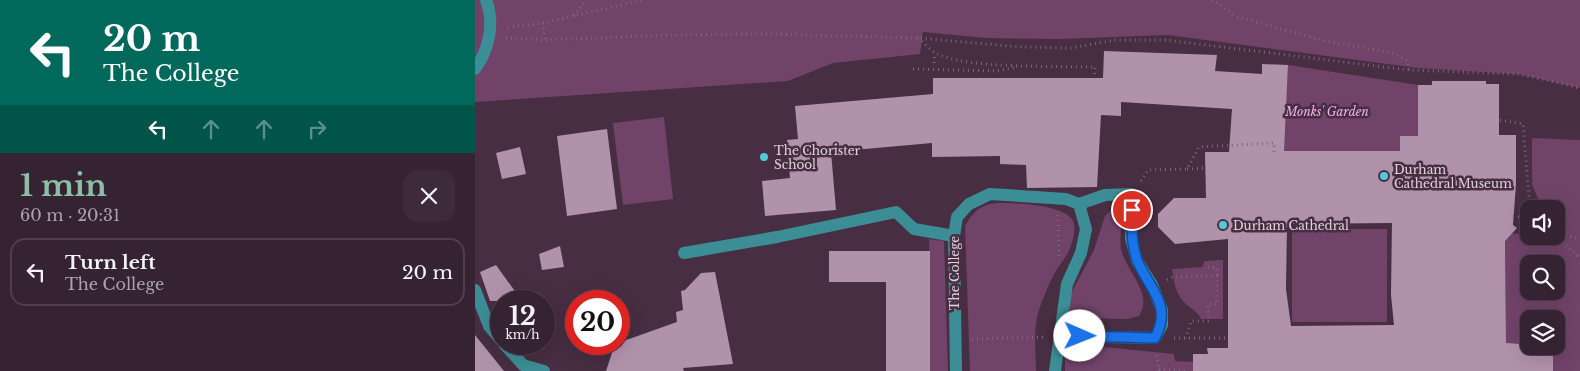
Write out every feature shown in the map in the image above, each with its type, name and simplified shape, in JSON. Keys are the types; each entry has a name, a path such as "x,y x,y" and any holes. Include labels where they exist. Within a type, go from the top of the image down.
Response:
{"street":[{"path":"475,69 486,51 489,33 486,0"},
{"name":"The College","path":"956,371 954,340 954,236 957,217 969,204 990,194 1066,199 1079,204"},
{"path":"1055,371 1062,336 1067,284 1081,253 1086,229 1079,204 1105,195 1132,194 1131,238 1137,260 1163,310 1162,325 1155,338 1062,336"},
{"path":"684,253 896,212 914,228 954,236"},
{"path":"475,290 490,327"},
{"path":"514,355 523,365 544,371"}],"path":[{"path":"574,16 586,0"},
{"path":"489,33 543,23 642,0"},
{"path":"1212,0 1238,17 1321,40 1393,53 1408,61 1409,70"},
{"path":"543,23 545,40"},
{"path":"489,33 545,40 759,34 918,38 1021,47 1071,48 1115,40 1166,40 1409,70 1519,74 1580,88"},
{"path":"918,38 935,53 948,58 1024,66 1095,67 1094,78"},
{"path":"934,63 935,53"},
{"path":"913,68 996,71 1024,66"},
{"path":"1500,120 1523,124 1529,200"},
{"path":"1187,169 1199,147 1274,143 1274,152"},
{"path":"1132,194 1148,170 1205,168"},
{"path":"1513,216 1520,217"},
{"path":"1565,235 1580,239"},
{"path":"1565,245 1580,258"},
{"path":"1186,338 1191,321 1209,321 1208,304 1217,304 1217,268 1208,267"},
{"path":"1152,286 1173,277 1217,276"},
{"path":"954,340 1062,336"},
{"path":"1155,338 1228,338"},
{"path":"1159,371 1159,369 1189,371"}],"green space":[{"path":"475,0 1580,0 1580,88 1519,74 1418,68 1168,35 1061,39 986,38 923,32 920,54 833,63 788,81 475,102"},
{"name":"Monks' Garden","path":"1288,65 1418,85 1418,136 1400,136 1400,151 1283,151"},
{"path":"664,117 673,199 623,205 613,123"},
{"path":"1532,138 1580,140 1580,371 1552,371 1552,355 1565,355 1565,310 1520,310 1520,343 1506,344 1505,233 1520,234 1520,245 1565,245 1565,200 1538,200 1532,184"},
{"path":"996,203 1026,204 1050,208 1068,215 1074,225 1074,236 1069,251 1054,274 1036,320 1036,371 970,371 965,226 977,210 986,205"},
{"path":"1112,209 1120,211 1121,249 1141,291 1143,307 1139,316 1127,319 1076,318 1069,309 1068,299 1094,250 1105,216"},
{"path":"1292,229 1387,229 1387,322 1292,322"},
{"path":"929,239 944,241 948,371 930,371"},
{"path":"1223,260 1223,319 1201,319 1179,295 1175,287 1172,269 1203,267 1204,261"},
{"path":"1065,347 1104,347 1174,354 1175,361 1193,362 1193,371 1065,371"}],"building":[{"name":"Durham Cathedral","path":"1104,51 1217,55 1215,71 1262,74 1262,64 1288,65 1284,151 1400,151 1400,136 1418,136 1418,85 1432,85 1432,81 1486,81 1486,84 1499,84 1499,135 1516,135 1516,184 1513,225 1517,228 1505,241 1506,343 1520,344 1520,355 1553,355 1553,371 1193,371 1193,354 1208,354 1207,348 1228,348 1228,239 1175,244 1158,227 1158,214 1174,198 1206,198 1205,152 1229,152 1232,109 1121,102 1121,116 1101,115 1097,187 1027,188 1026,165 1000,164 1000,156 932,157 932,143 831,152 836,210 765,216 762,181 790,178 787,140 798,139 795,106 933,94 933,78 1103,78","holes":["1392,223 1391,295 1394,325 1291,326 1286,289 1287,224"]},
{"path":"607,129 617,209 567,216 557,136"},
{"path":"520,147 526,174 502,179 496,153"},
{"path":"560,246 564,267 542,270 539,254"},
{"path":"829,251 930,251 930,371 886,371 886,282 829,282"},
{"path":"496,265 514,290 490,290 490,301 480,272"},
{"path":"715,272 733,364 683,368 684,371 606,371 611,355 630,355 630,339 677,322 676,312 683,310 681,291 685,290 701,273"},
{"path":"475,335 504,371 475,371"}],"place":[{"name":"The Chorister School","path":"764,157"},
{"name":"Durham Cathedral Museum","path":"1384,176"},
{"name":"Durham Cathedral","path":"1223,225"}],"route":[{"path":"1080,336 1155,338 1162,325 1163,310 1137,260 1131,238 1132,210"}]}
